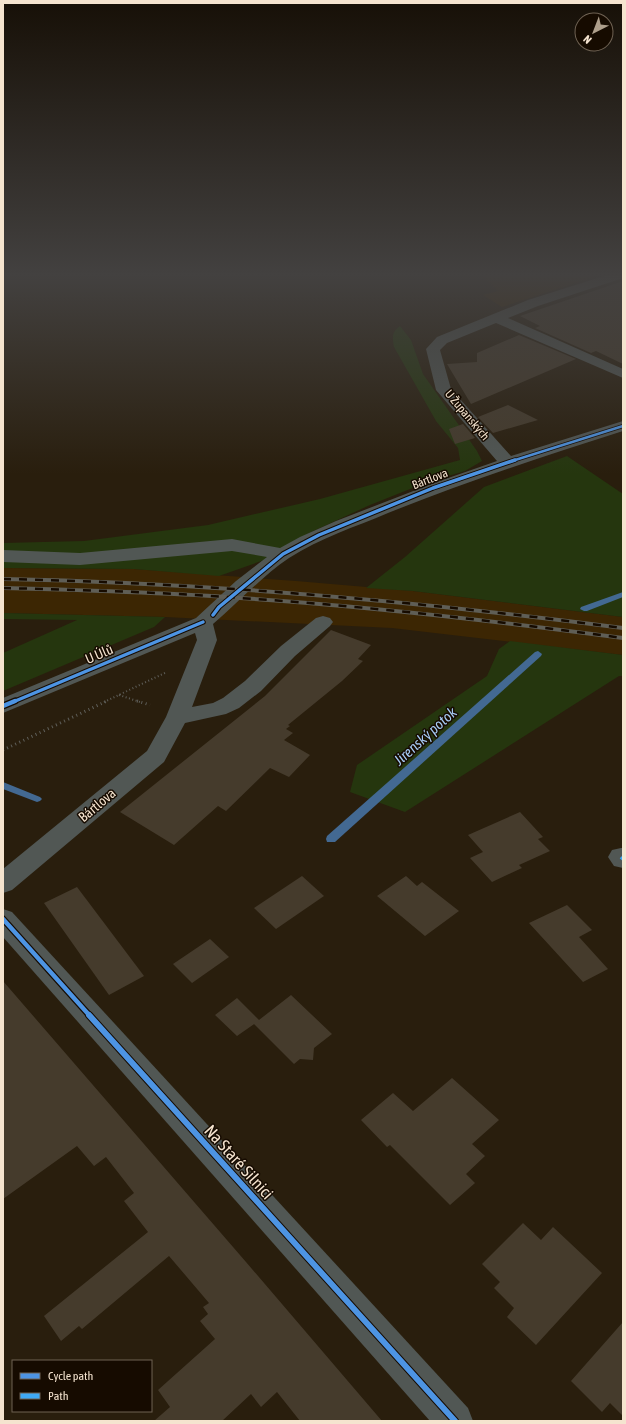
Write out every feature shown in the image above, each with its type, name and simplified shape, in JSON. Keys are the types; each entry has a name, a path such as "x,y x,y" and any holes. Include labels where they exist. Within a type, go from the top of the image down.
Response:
{"street":[{"name":"U Županských","path":"441,341 433,349 444,390 507,462"},
{"path":"549,341 623,374"},
{"name":"Bártlova","path":"3,883 156,756 177,717 207,640 208,619 256,575 283,554 319,535 432,488 507,462 623,426"},
{"path":"3,556 80,559 232,545 283,554"},
{"name":"U Úlů","path":"3,706 208,619"},
{"path":"177,717 218,709 231,703 253,686 288,651 323,622"},
{"name":"Na Staré Silnici","path":"3,920 455,1421"}],"path":[{"path":"3,750 172,669 194,672"},
{"path":"119,695 150,705"}],"shaded area":[{"path":"3,568 134,569 296,581 413,591 623,617 623,655 392,628 165,617 3,613"}],"green space":[{"path":"393,341 412,341 423,374 477,451 482,461 465,471 425,483 370,505 309,533 267,559 219,576 134,569 3,568 3,543 84,541 208,525 320,499 460,460 458,448 436,421 394,347"},
{"path":"567,456 623,494 623,617 413,591 366,588 405,557 484,487"},
{"path":"3,613 165,617 154,627 3,691 3,653 77,620 3,619"},
{"path":"510,641 623,655 623,676 619,676 405,812 350,792 357,765 487,676 499,649"}],"building":[{"path":"504,341 534,341 576,359 471,404 447,364 477,362 477,353"},
{"path":"565,341 623,341 623,364 596,351 591,353"},
{"path":"508,405 538,420 493,433 478,417"},
{"path":"463,424 475,438 455,444 449,429"},
{"path":"331,630 371,645 358,659 363,661 342,681 288,725 290,726 286,729 293,733 284,740 310,755 289,777 270,768 226,811 218,806 174,845 120,812 265,696"},
{"path":"520,812 543,837 538,839 550,851 519,865 522,868 492,882 470,858 483,852 468,835"},
{"path":"302,876 324,896 276,929 254,908"},
{"path":"406,876 417,886 422,882 459,911 425,936 377,896"},
{"path":"77,887 144,976 109,995 44,903"},
{"path":"567,905 592,930 579,937 608,969 583,982 529,923"},
{"path":"210,939 229,957 192,983 173,964"},
{"path":"3,981 382,1421 300,1421 277,1392 261,1407 251,1394 222,1421 154,1421 170,1407 158,1390 215,1339 200,1321 208,1314 203,1307 209,1303 169,1256 82,1329 79,1326 61,1341 44,1316 148,1232 124,1201 134,1193 106,1157 94,1166 77,1146 3,1199"},
{"path":"291,995 332,1034 314,1048 313,1060 300,1059 294,1064 254,1024 237,1036 215,1015 237,998 259,1020"},
{"path":"452,1078 499,1120 472,1144 485,1156 466,1174 475,1183 450,1205 390,1145 387,1147 361,1120 393,1093 413,1111"},
{"path":"523,1223 541,1240 553,1227 602,1273 536,1345 507,1317 514,1308 494,1288 500,1282 482,1264"},
{"path":"623,1322 623,1416 610,1403 602,1412 571,1381"}],"waterway":[{"name":"Jirenský potok","path":"584,609 623,594"},
{"name":"Jirenský potok","path":"331,839 538,654"},
{"name":"Jirenský potok","path":"3,785 37,799"}],"railway":[{"path":"3,579 159,585 313,595 545,618 623,628"},
{"path":"3,588 92,590 288,601 432,615 623,638"}],"cycle path":[{"path":"213,615 219,607 283,554 319,535 433,488 507,462 623,426"},
{"path":"3,706 203,622"},
{"path":"3,919 455,1421"}]}
